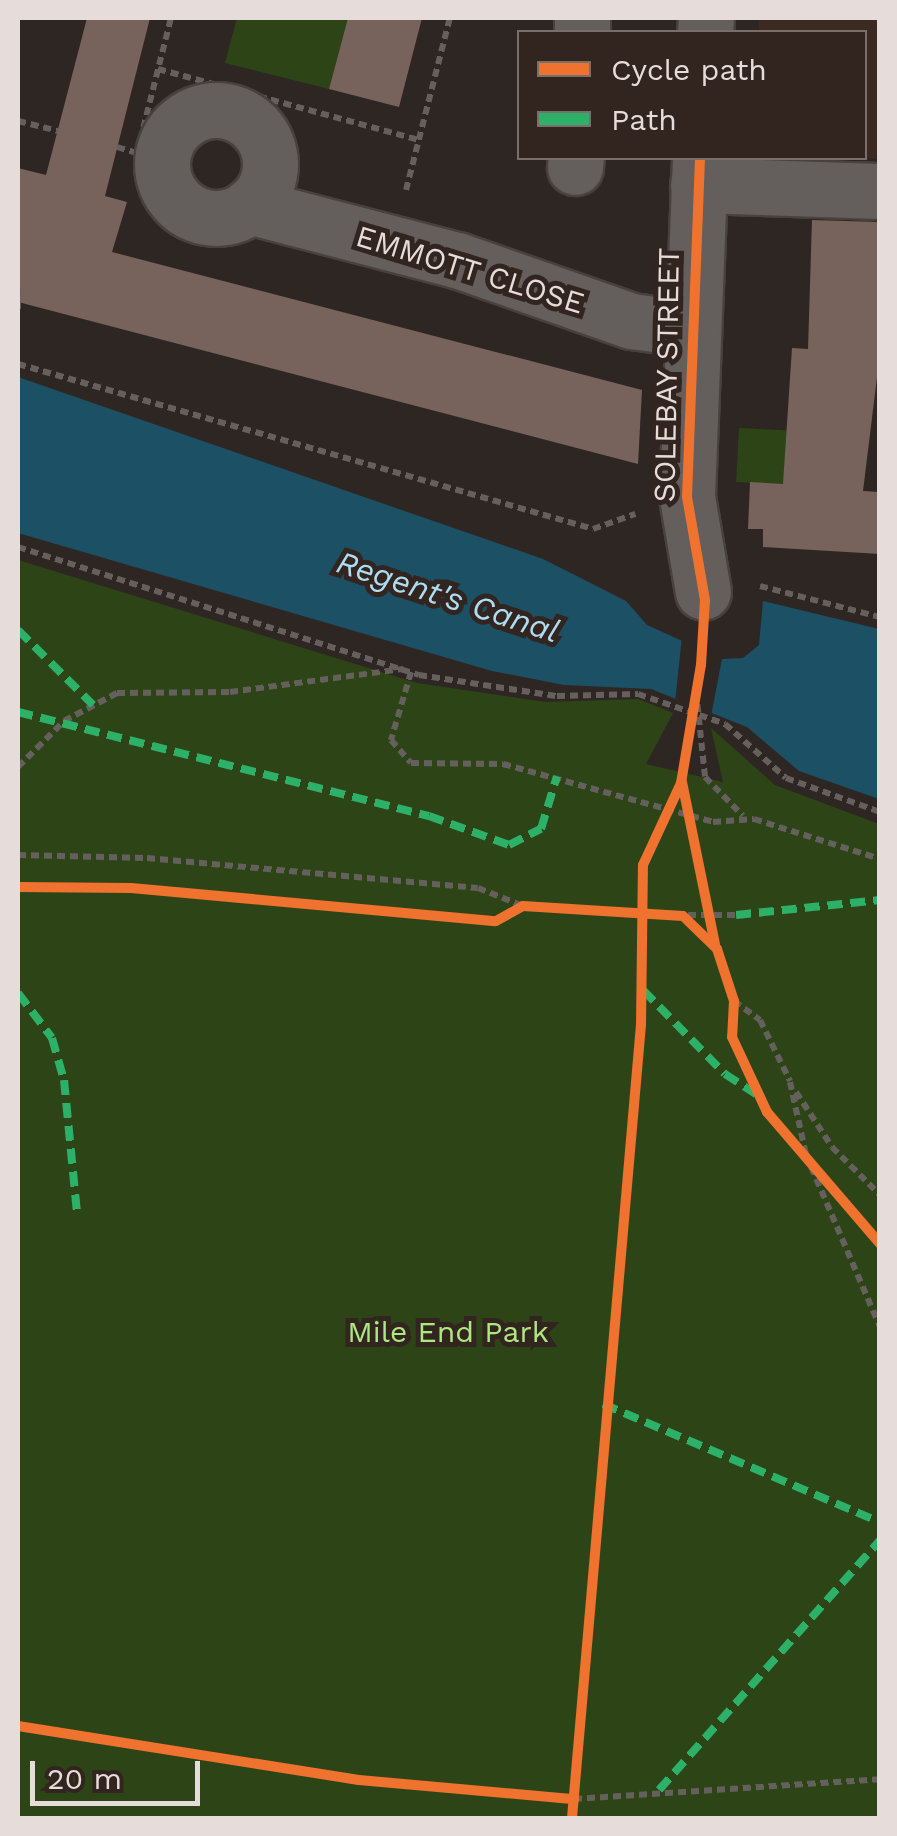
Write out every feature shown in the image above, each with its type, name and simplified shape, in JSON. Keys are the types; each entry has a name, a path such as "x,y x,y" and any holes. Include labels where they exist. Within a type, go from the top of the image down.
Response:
{"street":[{"path":"699,171 880,191"},
{"name":"SOLEBAY STREET","path":"699,171 688,497 703,592"},
{"name":"EMMOTT CLOSE","path":"249,206 391,243 631,321 691,329"}],"path":[{"path":"118,147 136,152 171,18"},
{"path":"391,243 450,18"},
{"path":"158,69 419,140"},
{"path":"18,121 58,132"},
{"path":"18,288 24,290 18,310"},
{"path":"18,364 593,530 688,497"},
{"path":"18,547 407,670 558,696 638,694 725,724 786,778 880,812"},
{"path":"771,589 880,617"},
{"path":"18,767 64,721 116,693 230,692 407,670"},
{"path":"407,670 391,740 411,762 503,764 688,816 754,819"},
{"path":"685,754 698,678"},
{"path":"696,692 705,778 726,806 754,819 880,859"},
{"path":"658,827 681,794 692,830"},
{"path":"18,855 147,858 478,888 523,906 540,907"},
{"path":"675,914 711,935 704,892"},
{"path":"510,914 523,906"},
{"path":"653,913 736,916"},
{"path":"728,984 734,1000 733,1019"},
{"path":"734,1000 760,1020 790,1082 832,1147 880,1196"},
{"path":"790,1082 817,1178 880,1327"},
{"path":"787,1142 844,1207"},
{"path":"559,1798 880,1778"},
{"path":"572,1818 576,1782"}],"shaded area":[{"path":"759,18 879,18 879,159 867,159 867,30 759,30"}],"green space":[{"path":"237,18 348,18 329,89 225,63"},
{"path":"739,428 789,431 786,485 736,482"},
{"name":"Mile End Park","path":"18,560 417,683 545,702 638,699 673,713 646,764 723,782 711,728 775,785 879,824 879,1818 18,1818"}],"water":[{"name":"Regent's Canal","path":"18,377 543,559 626,601 647,625 722,659 743,658 759,645 763,601 879,629 879,799 799,771 747,727 651,689 564,685 492,671 18,533"}],"pier":[{"path":"682,636 723,654 711,716 675,703"}],"building":[{"path":"87,18 150,18 105,196 127,202 112,252 642,390 638,464 18,302 18,168 46,175"},
{"path":"348,18 422,18 399,107 329,89"},
{"path":"812,220 880,222 880,353 863,491 880,492 880,554 763,547 763,529 748,529 750,482 783,484 792,348 808,349"}],"marked path":[{"path":"18,630 93,705"},
{"path":"18,712 429,816 509,845 541,829 557,776"},
{"path":"736,915 880,900"},
{"path":"643,990 725,1074 756,1094"},
{"path":"18,993 52,1038 64,1080 77,1213"},
{"path":"603,1404 880,1522"},
{"path":"659,1790 880,1540"}],"cycle path":[{"path":"572,1818 641,1025 643,865 681,783 701,665 705,600 687,497 700,160"},
{"path":"682,782 715,944"},
{"path":"18,887 131,888 496,921 523,906 683,916 717,949 734,1001 732,1037 767,1112 880,1244"},
{"path":"18,1726 359,1780 574,1799"}]}
